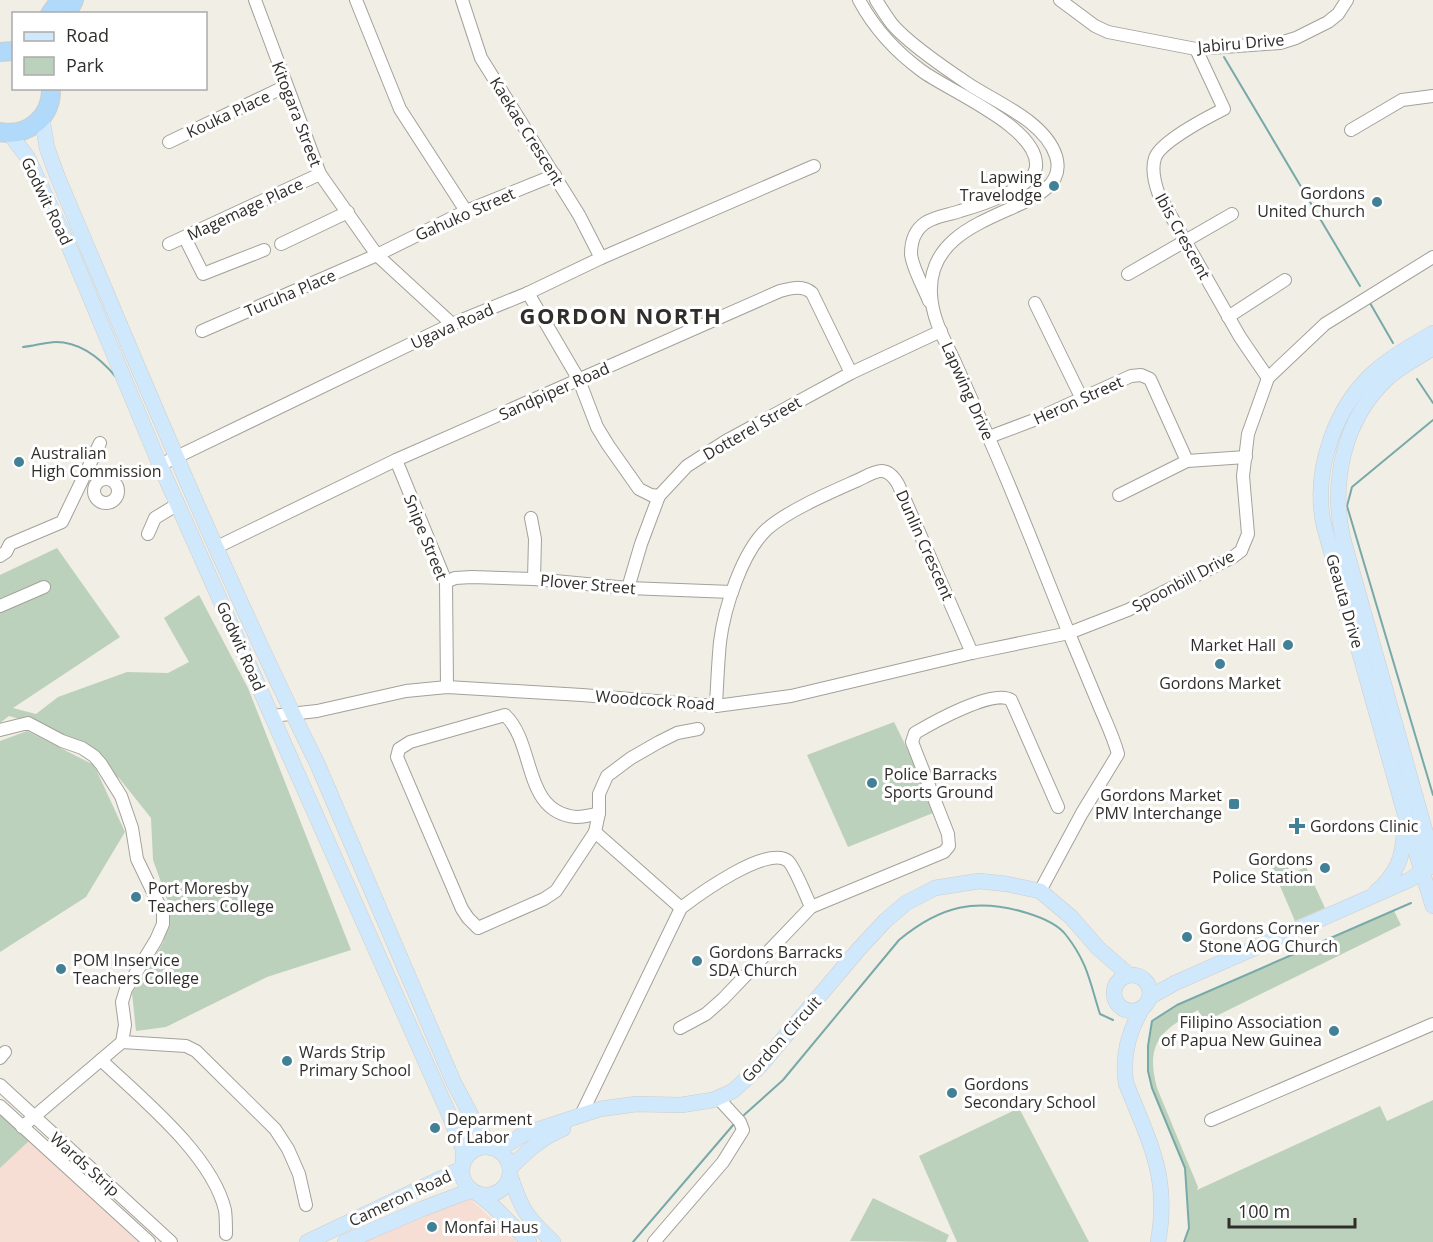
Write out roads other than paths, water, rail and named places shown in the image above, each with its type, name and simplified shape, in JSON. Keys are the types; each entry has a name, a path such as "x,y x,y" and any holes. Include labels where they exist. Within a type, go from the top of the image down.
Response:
{"highway":[{"path":"3,133 24,130 42,118 50,103 51,90"}],"main road":[{"name":"Godwit Road","path":"42,118 47,148 58,178 177,457 316,764 454,1083 480,1132 495,1149"},
{"name":"Godwit Road","path":"3,133 28,158 98,313 160,465 448,1112 463,1149 462,1167"},
{"name":"Geauta Drive","path":"1430,865 1405,813 1324,526 1321,483 1332,436 1354,396 1384,363 1433,333"},
{"name":"Geauta Drive","path":"1433,348 1390,376 1360,414 1344,451 1338,487 1338,511 1342,539 1430,865 1429,890 1433,906"},
{"path":"1372,896 1399,865 1404,847 1405,813"},
{"path":"1120,1006 1132,1011 1175,983 1409,880 1430,865"},
{"path":"1409,880 1429,890"},
{"name":"Gordon Circuit","path":"495,1149 524,1134 581,1115 626,1105 681,1105 718,1098 733,1091 760,1066 859,949 906,903 935,888 979,881 1040,891 1071,917 1098,948 1129,975"},
{"name":"Gordon Circuit","path":"1098,948 1116,986"},
{"path":"1127,1044 1120,1006 1115,996 1116,986 1121,979 1129,975 1145,980 1175,983"},
{"path":"1145,980 1149,986 1147,1002 1135,1021 1127,1044 1124,1072 1126,1083 1154,1151 1161,1182 1162,1203 1158,1242"},
{"name":"Gordon Circuit","path":"510,1171 525,1153 541,1140 573,1125 581,1115"},
{"path":"529,1242 465,1182 462,1167 472,1152 485,1147 495,1149 505,1155 517,1198 525,1214 553,1242"},
{"name":"Cameron Road","path":"307,1242 462,1167"},
{"path":"475,1192 492,1194 498,1192 508,1181 510,1171"},
{"name":"Cameron Road","path":"345,1242 422,1209 475,1192"}],"street":[{"name":"Kitogara Street","path":"255,0 320,174 377,255 452,324"},
{"path":"356,0 400,109 466,211"},
{"name":"Kaekae Crescent","path":"462,0 481,58 555,175 601,258"},
{"path":"859,0 867,14 898,52 922,72 1005,122 1026,141 1035,159 1035,172 1031,178 1015,189 980,205 928,221 915,233 911,256 933,310"},
{"name":"Lapwing Drive","path":"876,0 891,23 902,34 970,85 1026,120 1048,142 1057,163 1057,174 1046,191 968,228 949,244 934,272 931,291 933,310 941,331 989,437 1118,754 1082,813 1040,891"},
{"name":"Jabiru Drive","path":"1060,0 1095,26 1108,32 1196,49 1280,43 1296,38 1328,22 1338,14 1347,0"},
{"name":"Ibis Crescent","path":"1196,49 1224,109 1202,120 1167,144 1156,156 1154,179 1159,195 1228,317 1268,378"},
{"name":"Kouka Place","path":"169,141 286,86"},
{"path":"1351,130 1402,100 1433,96"},
{"name":"Ugava Road","path":"160,465 452,324 528,293 601,258 814,166"},
{"name":"Magemage Place","path":"169,244 320,174"},
{"name":"Gahuko Street","path":"377,255 466,211 555,175"},
{"path":"281,244 348,212"},
{"path":"1128,274 1232,214"},
{"path":"185,238 203,274 264,250"},
{"name":"Turuha Place","path":"202,331 377,255"},
{"name":"Spoonbill Drive","path":"1069,633 1128,610 1241,551 1248,534 1243,476 1248,434 1268,378 1325,324 1433,258"},
{"path":"1228,317 1285,280"},
{"name":"Sandpiper Road","path":"217,547 396,460 790,288 807,288 812,292 850,373"},
{"path":"528,293 579,380 597,427 622,466 639,489 659,496"},
{"path":"1035,303 1081,397"},
{"name":"Dotterel Street","path":"628,588 659,496 687,466 709,451 850,373 941,331"},
{"name":"Heron Street","path":"989,437 1034,420 1131,376 1141,375 1150,379 1187,461"},
{"path":"0,556 6,552 10,544 62,522 100,443"},
{"path":"1119,495 1187,461 1246,457"},
{"name":"Snipe Street","path":"396,460 446,582 447,687"},
{"name":"Dunlin Crescent","path":"716,706 720,640 732,592 750,552 766,530 828,494 875,472 884,471 892,475 906,500 972,653"},
{"path":"84,480 96,484"},
{"path":"102,480 112,480 117,484 119,492 112,502 94,505 96,484 102,480"},
{"path":"148,534 155,518 178,504"},
{"path":"531,518 535,539 534,579"},
{"name":"Plover Street","path":"446,582 462,577 534,579 628,588 732,592"},
{"path":"0,606 44,587"},
{"name":"Woodcock Road","path":"272,716 317,711 406,691 447,687 582,694 716,706 791,696 972,653 1069,633"},
{"path":"680,1028 706,1014 723,999 812,907 944,852 949,846 948,834 912,738 915,733 925,727 984,700 1001,696 1011,700 1058,807"},
{"path":"599,813 577,817 560,814 546,806 537,788 514,724 505,715 410,742 399,749 397,757 462,909 478,928 544,899 556,891 595,832 599,813 599,794 607,776 631,758 659,742 677,733 698,729"},
{"path":"0,730 28,723 94,756 121,796 132,828 137,858 163,913 163,924 156,940 126,989 122,1002 125,1025 122,1042 21,1127"},
{"path":"595,832 681,908"},
{"path":"581,1115 681,908 699,894 748,866 769,857 780,857 789,861 812,907"},
{"path":"1211,1120 1433,1024"},
{"path":"122,1042 186,1046 196,1051 275,1129 288,1149 299,1174 306,1205"},
{"path":"101,1060 185,1141 211,1176 225,1210 226,1234"},
{"name":"Wards Strip","path":"0,1085 171,1242"},
{"path":"654,1242 723,1162 743,1130 740,1122 718,1098"},
{"name":"Wards Strip","path":"0,1106 149,1242"}],"waterway":[{"path":"1224,57 1360,286"},
{"path":"1370,303 1393,343"},
{"path":"23,347 56,342 73,345 97,358 116,377"},
{"path":"1417,379 1433,403"},
{"path":"1433,420 1352,487 1347,506 1433,795"},
{"path":"1184,1242 1189,1228 1185,1168 1152,1088 1148,1071 1148,1046 1152,1021 1177,1005 1411,903"},
{"path":"744,1115 783,1080 899,940 929,919 959,908 975,906 1009,908 1037,916 1058,927 1066,935 1084,964 1100,1014 1113,1020"},
{"path":"633,1242 734,1124"}],"place":[{"name":"Lapwing Travelodge","path":"1054,186"},
{"name":"Gordons United Church","path":"1377,202"},
{"name":"Australian High Commission","path":"19,462"},
{"name":"Market Hall","path":"1288,645"},
{"name":"Gordons Market","path":"1220,664"},
{"name":"Police Barracks Sports Ground","path":"872,783"},
{"name":"Gordons Market PMV Interchange","path":"1234,804"},
{"name":"Gordons Clinic","path":"1297,826"},
{"name":"Gordons Police Station","path":"1325,868"},
{"name":"Port Moresby Teachers College","path":"136,897"},
{"name":"Gordons Corner Stone AOG Church","path":"1187,937"},
{"name":"Gordons Barracks SDA Church","path":"697,961"},
{"name":"POM Inservice Teachers College","path":"61,969"},
{"name":"Filipino Association of Papua New Guinea","path":"1334,1031"},
{"name":"Wards Strip Primary School","path":"287,1061"},
{"name":"Gordons Secondary School","path":"952,1093"},
{"name":"Deparment of Labor","path":"435,1128"},
{"name":"Monfai Haus","path":"432,1227"}],"district":[{"name":"GORDON NORTH","path":"621,316"}]}
